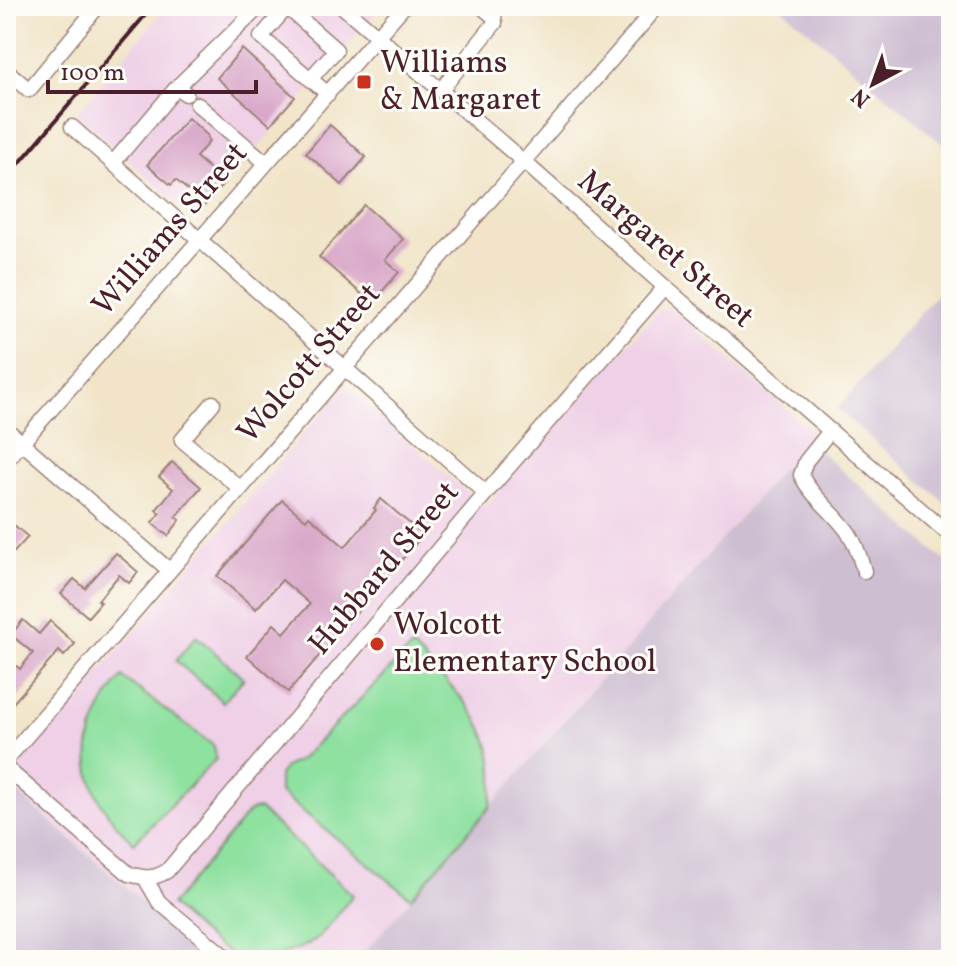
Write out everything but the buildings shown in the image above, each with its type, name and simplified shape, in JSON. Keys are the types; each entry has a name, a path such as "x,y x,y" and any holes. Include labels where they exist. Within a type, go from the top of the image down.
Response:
{"street":[{"path":"6,70 29,90 98,6"},
{"path":"113,163 187,95 260,6"},
{"name":"Margaret Street","path":"342,6 951,536"},
{"name":"Williams Street","path":"6,461 404,6"},
{"path":"441,90 495,23 494,17 481,6"},
{"name":"Wolcott Street","path":"6,760 658,6"},
{"path":"310,79 336,50 288,7 261,37 310,79 328,94"},
{"path":"187,95 266,163"},
{"path":"72,127 486,493"},
{"name":"Hubbard Street","path":"145,878 157,877 167,871 486,493 665,287"},
{"path":"213,403 182,440 240,488"},
{"path":"6,429 169,570"},
{"path":"830,431 806,461 801,475 807,486 850,534 864,571"},
{"path":"6,768 129,874 145,878 159,902 229,960"}],"shaded area":[{"path":"167,6 382,6 198,217 192,217 76,114"},
{"path":"779,6 951,6 951,151"},
{"path":"951,278 951,508 837,409"},
{"name":"Wolcott Elementary School","path":"671,308 813,432 358,960 209,960 6,783 345,386 484,507 659,309"},
{"path":"807,440 951,566 951,960 358,960"},
{"path":"6,783 209,960 6,960"}],"green space":[{"path":"196,636 244,678 223,702 176,661"},
{"path":"412,647 475,716 491,756 493,780 490,807 411,898 279,792 279,775 285,767 301,759"},
{"path":"122,677 214,746 216,759 134,843 101,804 92,783 89,763 90,742 96,721 106,699"},
{"path":"259,809 353,895 326,929 310,943 277,955 253,958 234,955 218,946 171,905 247,814"}],"railway":[{"path":"6,179 153,6"}],"place":[{"name":"Williams & Margaret","path":"364,82"},
{"name":"Wolcott Elementary School","path":"377,644"}]}
